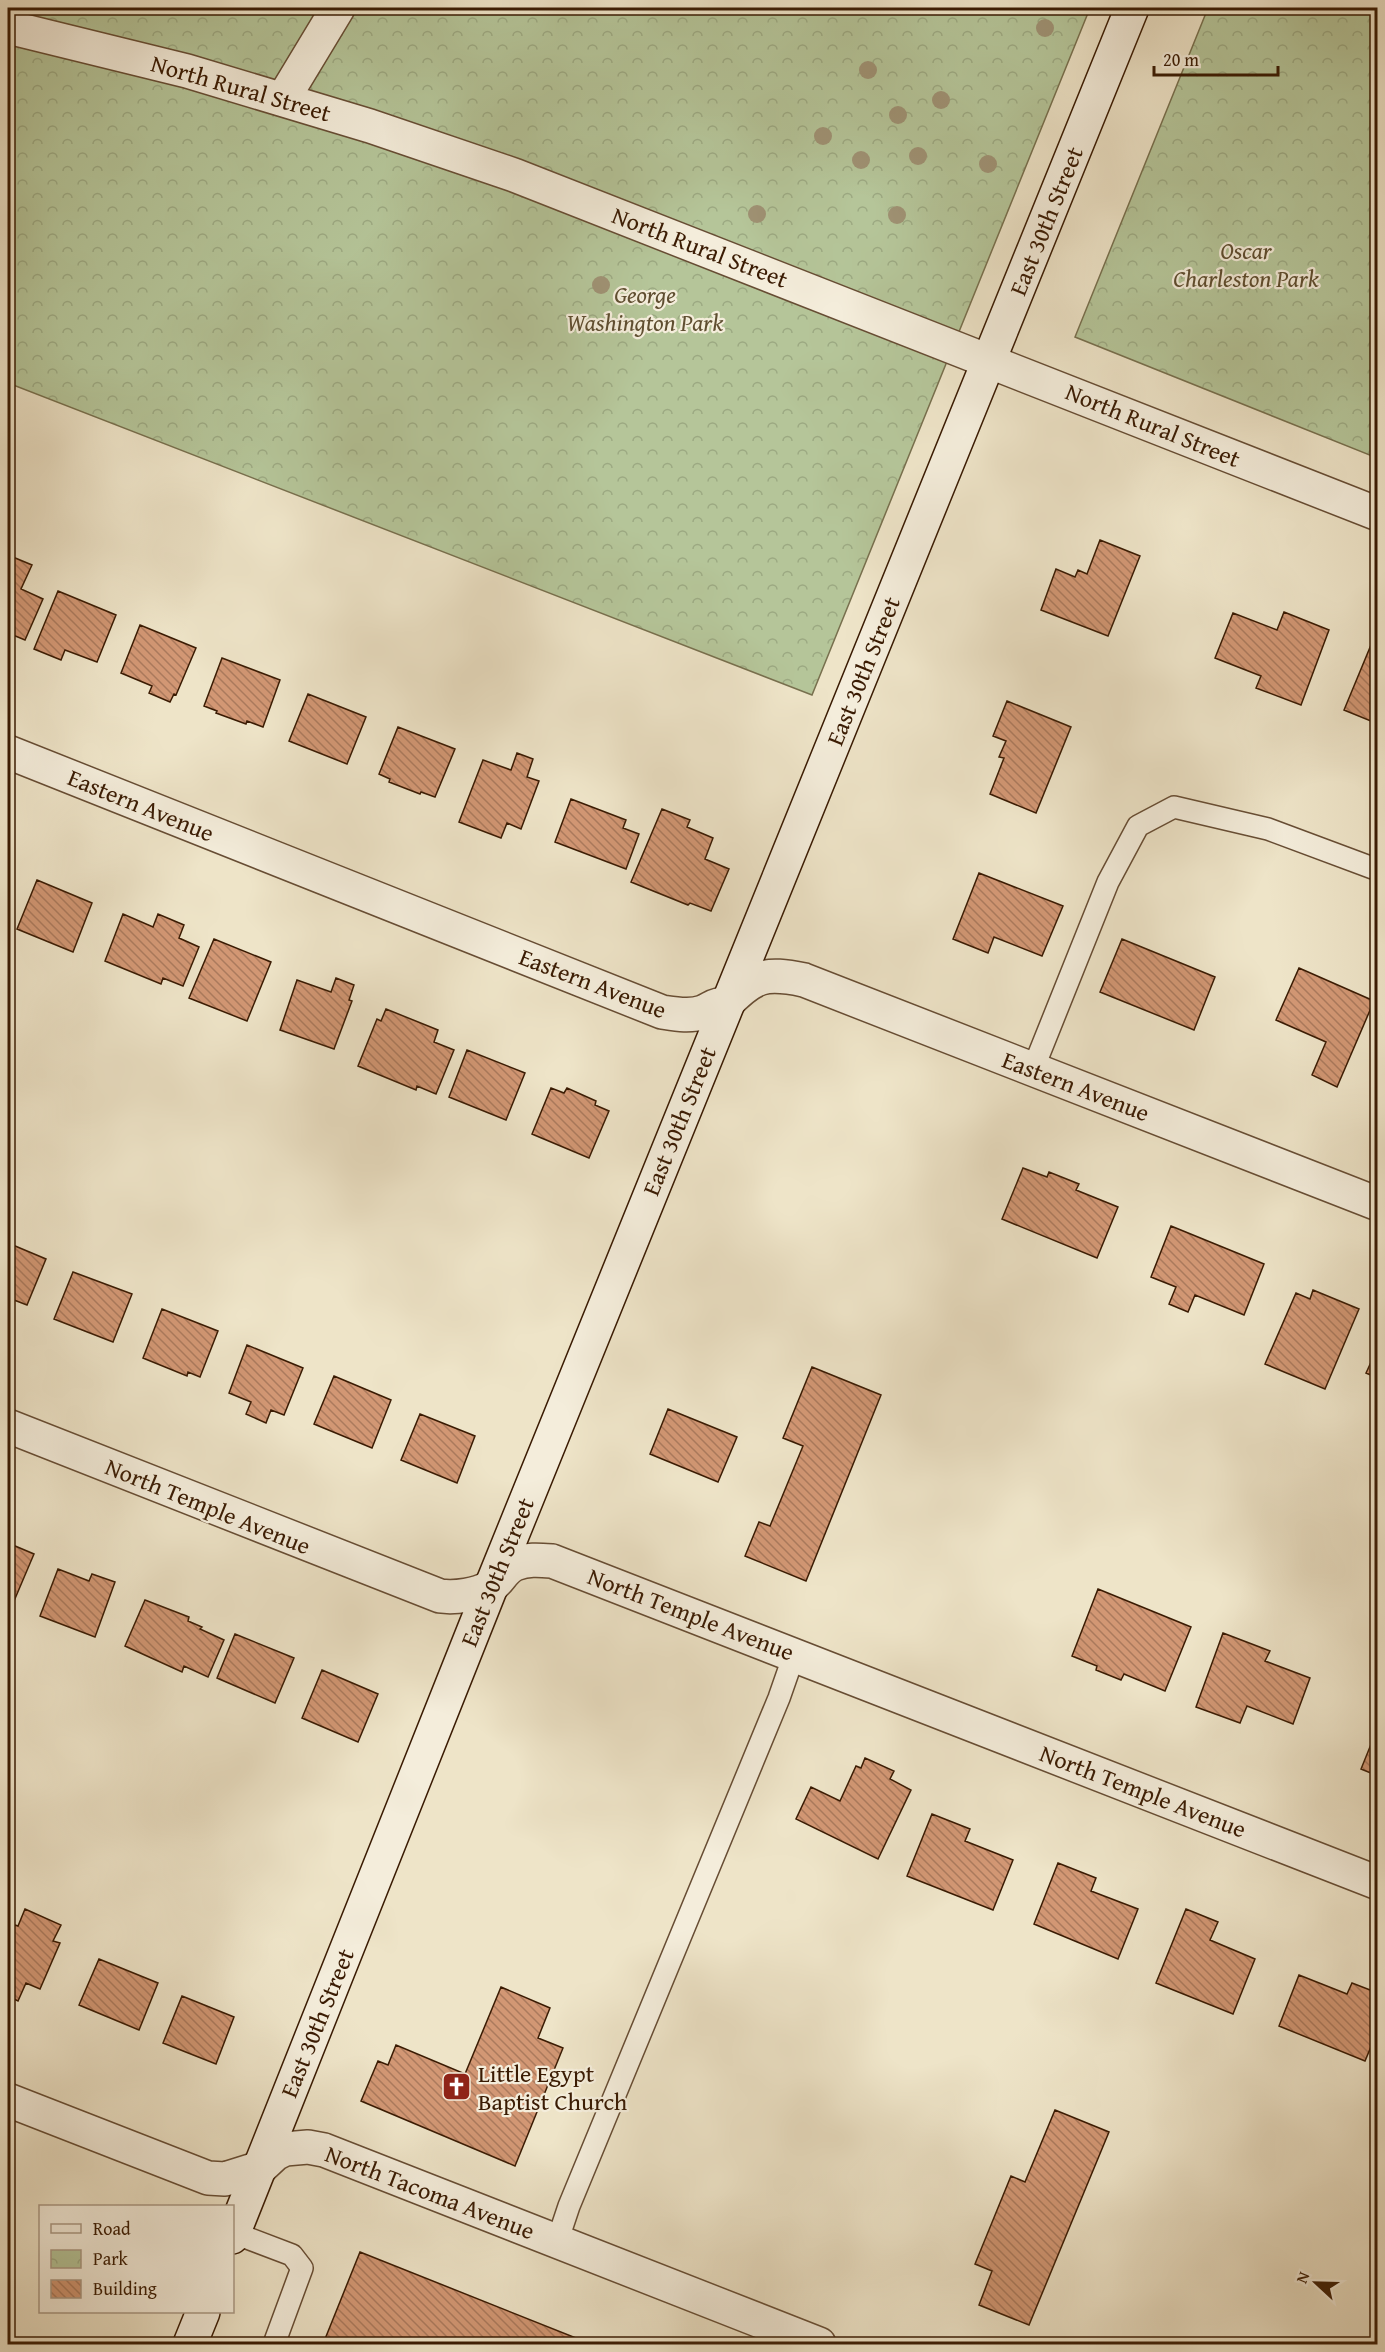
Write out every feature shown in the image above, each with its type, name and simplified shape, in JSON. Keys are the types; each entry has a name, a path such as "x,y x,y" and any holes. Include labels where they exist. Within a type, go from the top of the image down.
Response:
{"street":[{"path":"283,99 338,8"},
{"name":"East 30th Street","path":"234,2233 726,1004 1132,8"},
{"name":"North Rural Street","path":"8,27 143,59 283,99 514,175 990,360 1377,514"},
{"name":"Eastern Avenue","path":"8,752 662,1012 691,1014 703,1012 716,1004 726,1004 745,984 753,980 785,976 804,980 1377,1204"},
{"name":"North Temple Avenue","path":"8,1426 427,1593 446,1597 463,1597 491,1587 513,1564 536,1559 552,1561 1377,1883"},
{"name":"North Tacoma Avenue","path":"8,2100 196,2175 225,2178 260,2168 275,2154 285,2149 308,2147 324,2150 819,2344"},
{"path":"190,2344 203,2313"}],"lane":[{"path":"1033,1070 1108,882 1138,826 1174,807 1269,829 1377,870"},
{"path":"557,2242 569,2206 779,1698 794,1655"},
{"path":"234,2235 292,2255 302,2268 274,2344"}],"green space":[{"name":"George Washington Park","path":"8,8 1090,8 812,695 8,383"},
{"name":"Oscar Charleston Park","path":"1208,8 1377,8 1377,458 1075,337"}],"building":[{"path":"1100,540 1140,556 1108,636 1041,610 1056,569 1075,577 1078,570 1087,574"},
{"path":"8,555 32,565 21,589 43,599 25,640 8,633"},
{"path":"58,591 116,615 97,662 65,650 61,660 34,649"},
{"path":"1284,612 1329,630 1301,705 1256,688 1261,676 1215,658 1233,613 1277,630"},
{"path":"140,625 196,648 176,695 174,694 170,702 149,693 152,686 121,673"},
{"path":"1371,645 1378,647 1378,724 1344,710"},
{"path":"222,658 280,680 263,727 247,721 246,724 204,706"},
{"path":"308,694 366,717 347,764 289,741"},
{"path":"1007,701 1071,727 1036,813 990,794 1004,758 999,757 1006,741 993,736"},
{"path":"398,727 455,749 435,797 389,782 390,779 379,774"},
{"path":"517,753 533,759 527,777 539,781 521,829 507,823 501,838 459,822 483,760 511,770"},
{"path":"571,799 626,820 623,828 639,834 626,869 555,842"},
{"path":"662,809 690,820 687,827 713,838 705,859 729,869 711,911 690,903 688,905 631,882"},
{"path":"979,873 1063,906 1042,956 994,937 988,953 953,939"},
{"path":"37,880 92,903 73,952 17,929"},
{"path":"123,914 153,927 158,914 184,925 179,938 199,947 183,986 163,978 161,984 105,961"},
{"path":"214,939 271,962 247,1021 189,998"},
{"path":"1122,939 1215,977 1194,1030 1100,992"},
{"path":"1299,968 1374,1001 1337,1087 1312,1075 1326,1042 1276,1020"},
{"path":"336,978 354,985 349,1000 352,1001 334,1049 280,1030 297,980 331,992"},
{"path":"386,1009 438,1030 434,1042 454,1050 436,1094 417,1086 416,1090 358,1066 377,1019 381,1021"},
{"path":"467,1050 525,1073 506,1120 449,1097"},
{"path":"551,1088 564,1093 567,1088 596,1101 595,1105 609,1111 589,1158 532,1134"},
{"path":"1023,1168 1047,1177 1049,1172 1079,1184 1076,1190 1118,1207 1097,1258 1002,1219"},
{"path":"1171,1226 1264,1264 1244,1315 1195,1295 1188,1312 1169,1304 1176,1287 1151,1277"},
{"path":"8,1243 46,1259 27,1305 14,1300 12,1304 8,1302"},
{"path":"73,1272 132,1294 113,1342 54,1319"},
{"path":"1313,1290 1359,1309 1325,1389 1265,1364 1296,1293 1310,1299"},
{"path":"162,1309 218,1331 200,1377 188,1372 187,1376 143,1358"},
{"path":"247,1345 303,1368 284,1415 271,1410 266,1423 246,1414 251,1402 229,1393"},
{"path":"1378,1347 1378,1378 1366,1373"},
{"path":"812,1367 881,1395 806,1581 745,1556 759,1522 770,1526 803,1446 783,1438"},
{"path":"334,1376 391,1400 372,1448 314,1424"},
{"path":"668,1409 737,1437 718,1482 650,1454"},
{"path":"420,1414 475,1436 457,1483 401,1460"},
{"path":"8,1543 34,1554 14,1601 8,1598"},
{"path":"58,1569 89,1581 92,1574 115,1582 95,1637 40,1616"},
{"path":"1098,1589 1191,1627 1165,1691 1124,1674 1121,1680 1096,1670 1097,1666 1072,1656"},
{"path":"145,1600 189,1617 188,1621 202,1627 200,1629 224,1640 208,1677 184,1666 182,1672 125,1646"},
{"path":"1223,1633 1270,1651 1265,1661 1310,1678 1293,1724 1247,1706 1240,1723 1196,1707"},
{"path":"235,1634 294,1658 275,1703 217,1678"},
{"path":"322,1670 378,1694 358,1742 302,1718"},
{"path":"1378,1727 1378,1776 1361,1769"},
{"path":"865,1758 894,1771 890,1779 911,1790 878,1859 796,1819 811,1787 840,1801 856,1766 861,1768"},
{"path":"932,1814 970,1829 965,1841 1013,1860 993,1910 907,1876"},
{"path":"1058,1863 1096,1878 1091,1891 1138,1909 1118,1959 1034,1924"},
{"path":"25,1909 61,1925 53,1941 60,1943 40,1989 26,1983 18,2001 8,1996 12,1977 8,1975 8,1943"},
{"path":"1186,1909 1218,1922 1210,1940 1255,1959 1233,2014 1156,1983"},
{"path":"99,1959 158,1983 139,2030 79,2005"},
{"path":"1299,1975 1347,1994 1352,1983 1378,1993 1378,2030 1365,2061 1279,2026"},
{"name":"Little Egypt Baptist Church","path":"501,1987 550,2008 538,2038 563,2048 515,2166 361,2101 378,2061 388,2065 396,2045 465,2074"},
{"path":"182,1996 234,2017 216,2064 163,2043"},
{"path":"1055,2110 1109,2132 1029,2325 979,2305 992,2271 975,2264 1011,2176 1025,2182"},
{"path":"360,2252 591,2344 323,2344"}],"place":[{"name":"Little Egypt Baptist Church","path":"457,2087"}]}
